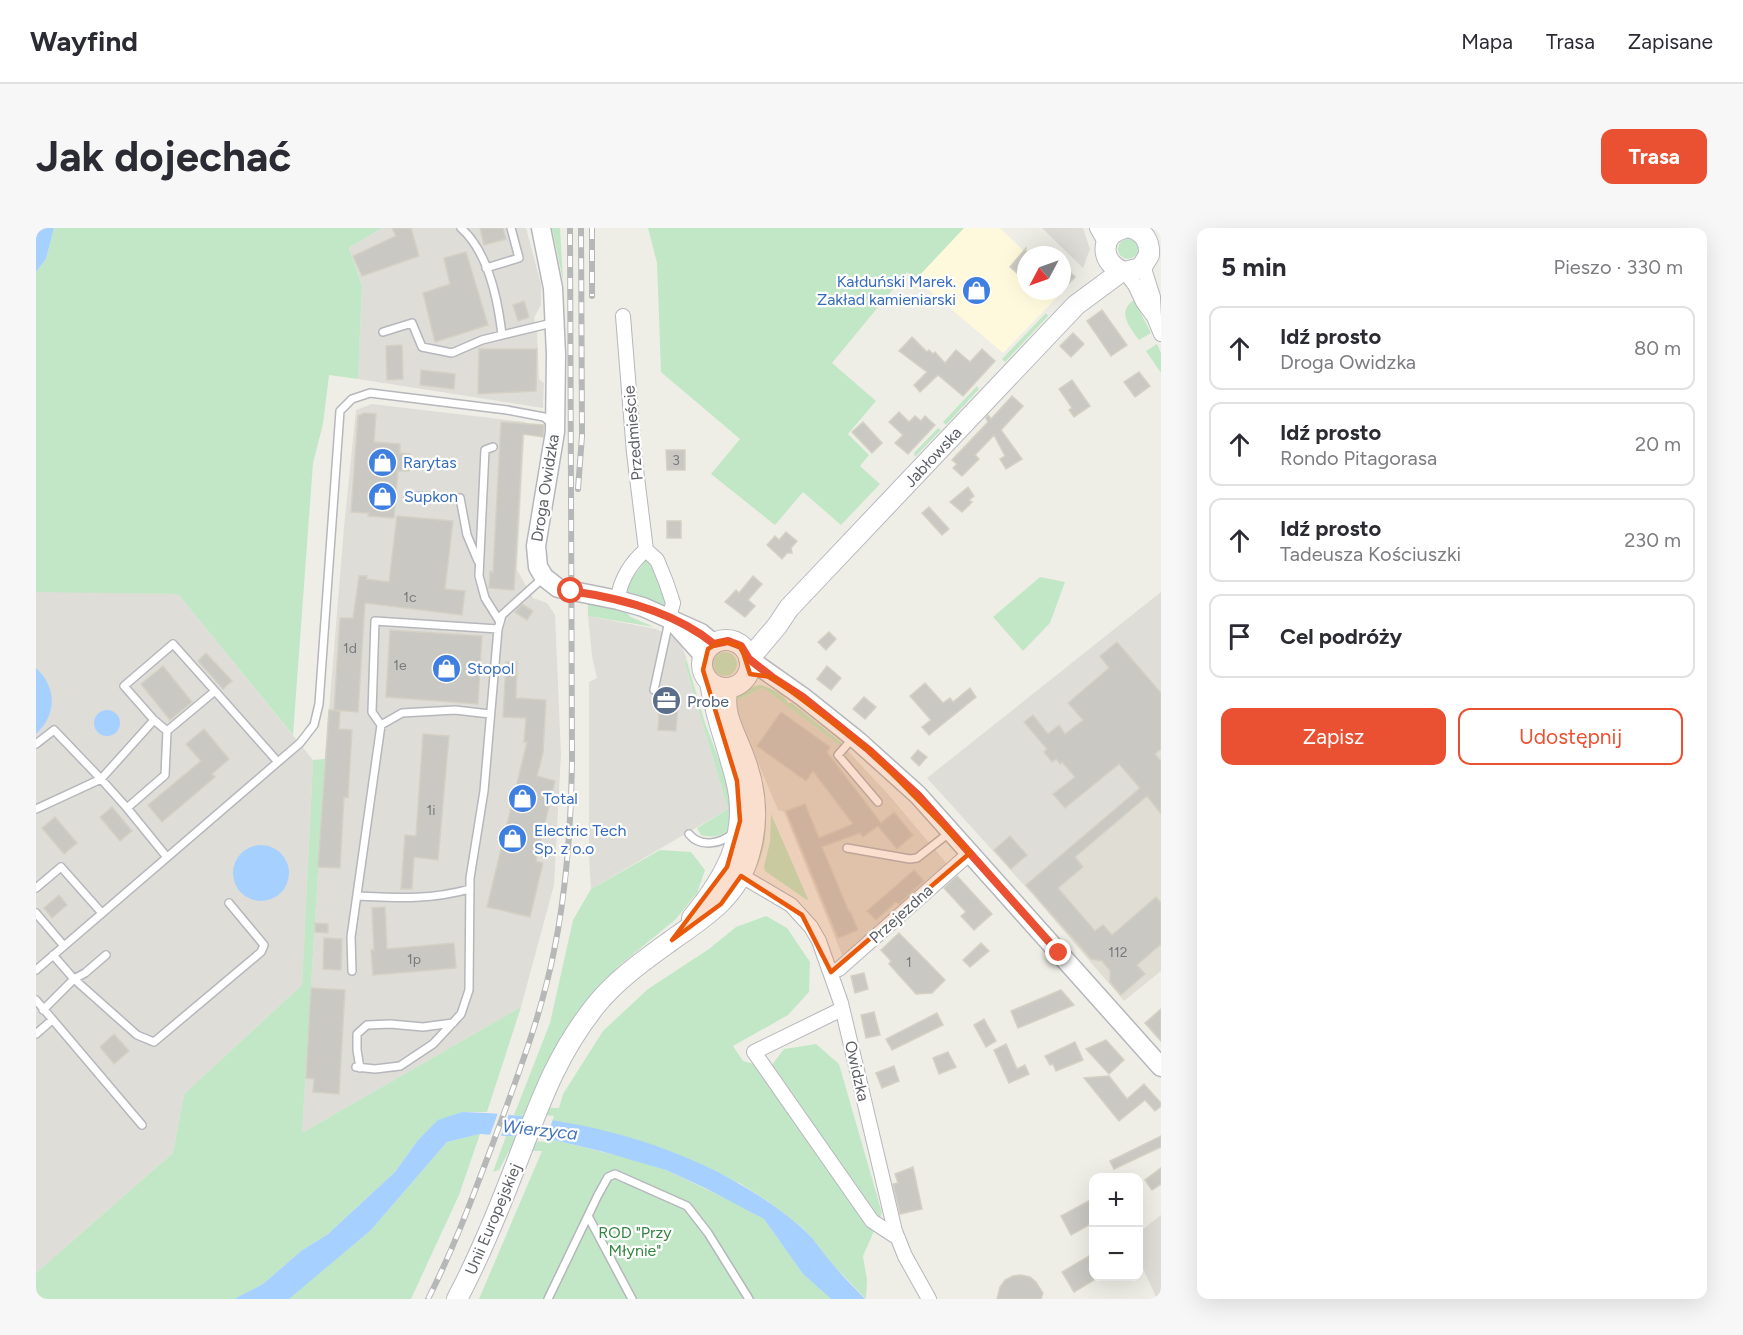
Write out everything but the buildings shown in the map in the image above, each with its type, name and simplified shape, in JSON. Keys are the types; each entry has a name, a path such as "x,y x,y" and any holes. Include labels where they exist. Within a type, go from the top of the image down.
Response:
{"main road":[{"name":"Jabłowska","path":"746,660 770,620 789,608 1076,305 1101,265 1103,242 1123,228"},
{"path":"1131,228 1143,233 1151,246"},
{"path":"1103,242 1111,265 1124,272"},
{"name":"Jabłowska","path":"1076,305 1124,272 1136,270 1151,246"},
{"path":"719,685 740,683 746,660 728,641 709,650 703,670 719,685 727,715 744,756 754,794 754,836 749,856 734,871"},
{"name":"Unii Europejskiej","path":"457,1299 491,1229 538,1106 568,1043 598,1002 633,969 721,904 734,871 740,798 737,781 718,723 719,685"}],"street":[{"name":"Droga Owidzka","path":"541,228 554,288 555,323 554,449 536,546 537,562 544,578"},
{"path":"1151,246 1145,272 1153,297 1154,317"},
{"path":"1124,272 1135,285 1161,334"},
{"name":"Przedmieście","path":"623,316 634,453 646,550 657,560 666,582 673,603 669,618"},
{"path":"618,600 619,590 636,558 646,550"},
{"path":"544,578 558,588 618,600 669,618 701,633 709,650"},
{"path":"746,660 803,697 854,737 918,795 1161,1067"},
{"name":"Przejezdna","path":"831,972 839,969 970,853"},
{"name":"Owidzka","path":"734,871 791,905 802,915 819,941 842,1009 898,1238 905,1256 929,1299"},
{"path":"842,1009 754,1052 872,1221 898,1238"}],"lane":[{"path":"461,228 471,237"},
{"path":"469,228 495,287 502,335"},
{"path":"486,268 519,258 511,228"},
{"path":"383,332 412,323 422,346 452,353 482,340 555,323"},
{"path":"36,970 300,743 314,724 319,704 340,411 352,399 370,393 507,410 544,417 555,427"},
{"path":"493,447 485,450 479,576 485,598 499,626"},
{"path":"408,496 460,498 467,535 479,563"},
{"path":"453,1023 423,1027 367,1025 357,1034 358,1068 375,1069 400,1065 433,1044 453,1023 461,1014 469,990 470,889 484,791 499,626 502,615 544,578"},
{"path":"654,690 669,618"},
{"path":"352,971 351,937 381,725 372,712 375,621 499,626"},
{"path":"167,731 124,686 173,644 278,762"},
{"path":"127,808 165,775 167,731 215,691"},
{"path":"381,725 402,713 454,710 490,714"},
{"path":"36,809 101,779 154,720"},
{"path":"36,744 54,730 127,808 166,856"},
{"path":"854,737 838,755 878,802"},
{"path":"689,834 699,842 710,843 721,841 739,827"},
{"path":"847,848 910,859 917,858 951,832"},
{"path":"36,888 61,867 101,912"},
{"path":"358,896 414,899 448,895 470,889"},
{"path":"53,955 74,979 136,1035 154,1042 261,952 264,945 228,903"},
{"path":"36,913 64,946"},
{"path":"43,1010 74,979 86,973 106,955"},
{"path":"36,1000 142,1125"},
{"path":"36,1034 52,1020"},
{"path":"548,1299 608,1177 615,1174 687,1206 708,1233 749,1299"},
{"path":"588,1216 632,1299"}],"highlighted area":[{"path":"721,641 741,646 750,674 772,677 869,750 970,853 831,972 802,915 741,876 721,904 672,940 727,867 740,821 737,781 703,670 708,649"}],"shaded area":[{"path":"382,228 526,228 541,284 541,305 534,318 537,331 539,379 544,383 543,408 358,379 362,286 349,248"},
{"name":"Kałduński Marek. Zakład kamieniarski","path":"964,228 1000,228 1019,246 1017,300 1054,300 1003,353 916,279"},
{"path":"1042,228 1083,228 1090,249 1083,268 1071,256 1071,246 1060,246"},
{"path":"372,404 525,422 517,570 533,598 547,603 555,615 561,754 554,885 521,1007 302,1133 325,759 344,527 356,410"},
{"path":"36,591 178,594 313,760 302,985 184,1094 173,1153 36,1273"},
{"path":"1161,592 1161,784 1032,894 927,778"},
{"path":"588,616 656,629 679,640 686,657 685,664 728,809 591,889 589,682 597,678"},
{"path":"763,688 848,751 948,865 851,952 842,955 784,812 778,810 736,710 737,701"},
{"path":"1161,784 1161,971 1124,1001 1032,894"},
{"path":"1161,1215 1161,1299 1157,1299 1143,1269 1143,1229"}],"green space":[{"path":"54,228 382,228 349,248 362,286 358,379 329,375 323,424 313,463 293,735 178,594 36,592 36,272 46,259"},
{"path":"552,228 560,228 563,280"},
{"path":"648,228 964,228 916,279 907,272 832,363 876,401 848,434 869,455 860,466 880,484 841,525 803,492 775,525 711,474 740,439 661,372 657,263"},
{"path":"1128,239 1135,242 1138,249 1135,256 1128,259 1121,256 1118,249 1121,242"},
{"path":"1134,300 1151,333 1139,340 1125,315"},
{"path":"1046,313 1048,316 1005,362 1002,359"},
{"path":"1157,344 1161,353 1161,373 1146,351"},
{"path":"977,386 979,389 946,425 943,422"},
{"path":"938,428 941,430 915,457 914,453"},
{"path":"646,560 650,562 666,598 665,606 630,596 625,588"},
{"path":"1040,577 1065,582 1050,623 1023,651 993,617"},
{"path":"588,603 625,611 631,617 654,627 588,616"},
{"path":"720,652 730,652 737,659 737,669 730,676 720,676 713,669 713,659"},
{"path":"686,658 705,723 727,781 731,802 729,828 716,836 701,835 697,828 728,809 685,664"},
{"path":"760,685 776,692 788,703 792,703 841,742 841,746 763,688 737,701 736,705 733,704 744,691"},
{"path":"325,759 302,1133 521,1007 487,1112 462,1112 438,1121 418,1140 395,1172 328,1234 301,1251 263,1284 234,1299 36,1299 36,1273 173,1153 184,1094 302,985 313,760"},
{"path":"762,790 766,831 763,851 755,871 753,865"},
{"path":"771,814 807,900 765,871 764,866 770,842"},
{"path":"660,850 691,852 705,870 697,893 676,919 620,965 591,997 561,1036 527,1107 559,1108 563,1094 603,1031 648,989 709,949 736,927 766,916 787,928 810,962 809,992 788,1015 733,1046 743,1061 758,1065 764,1075 784,1049 816,1044 839,1064 882,1213 863,1256 867,1280 866,1299 833,1265 804,1229 741,1184 688,1159 623,1136 514,1115 550,1023 573,920 591,889"},
{"path":"480,1134 459,1195 411,1299 288,1299 371,1230 447,1142"},
{"name":"ROD \"Przy Młynie\"","path":"506,1136 550,1139 639,1161 666,1170 739,1205 764,1219 803,1274 831,1299 479,1299 542,1151 509,1151 499,1170 493,1172"}],"water":[{"path":"36,228 54,228 46,259 36,272"},
{"path":"36,668 48,684 52,701 48,718 36,734"},
{"path":"107,710 116,714 120,723 116,732 107,736 98,732 94,723 98,714"},
{"path":"255,845 267,845 277,849 285,857 289,873 285,889 277,897 267,901 255,901 245,897 237,889 233,879 233,867 237,857 245,849"},
{"name":"Wierzyca","path":"462,1112 553,1120 597,1129 642,1141 726,1176 765,1200 801,1227 865,1299 831,1299 803,1274 764,1219 666,1170 550,1139 480,1134 447,1142 371,1230 289,1299 234,1299 263,1284 301,1251 328,1234 395,1172 418,1140 438,1120"}],"pier":[{"path":"499,1110 510,1111 500,1139 489,1138"},
{"path":"525,1113 554,1116 545,1142 515,1140"}],"railway":[{"path":"428,1299 470,1202 527,1048 549,976 562,904 569,833 572,761 570,228"},
{"path":"578,489 582,436 581,228"},
{"path":"592,228 592,296"}],"place":[{"name":"Kałduński Marek. Zakład kamieniarski","path":"977,290"},
{"name":"Rarytas","path":"382,462"},
{"name":"Supkon","path":"383,496"},
{"name":"Stopol","path":"446,668"},
{"name":"Probe","path":"666,701"},
{"name":"Total","path":"522,798"},
{"name":"Electric Tech Sp. z o.o","path":"513,839"}],"route":[{"path":"571,591 643,607 701,633 714,644 728,641 741,646 749,659 803,697 858,741 918,795 1059,953"}]}
